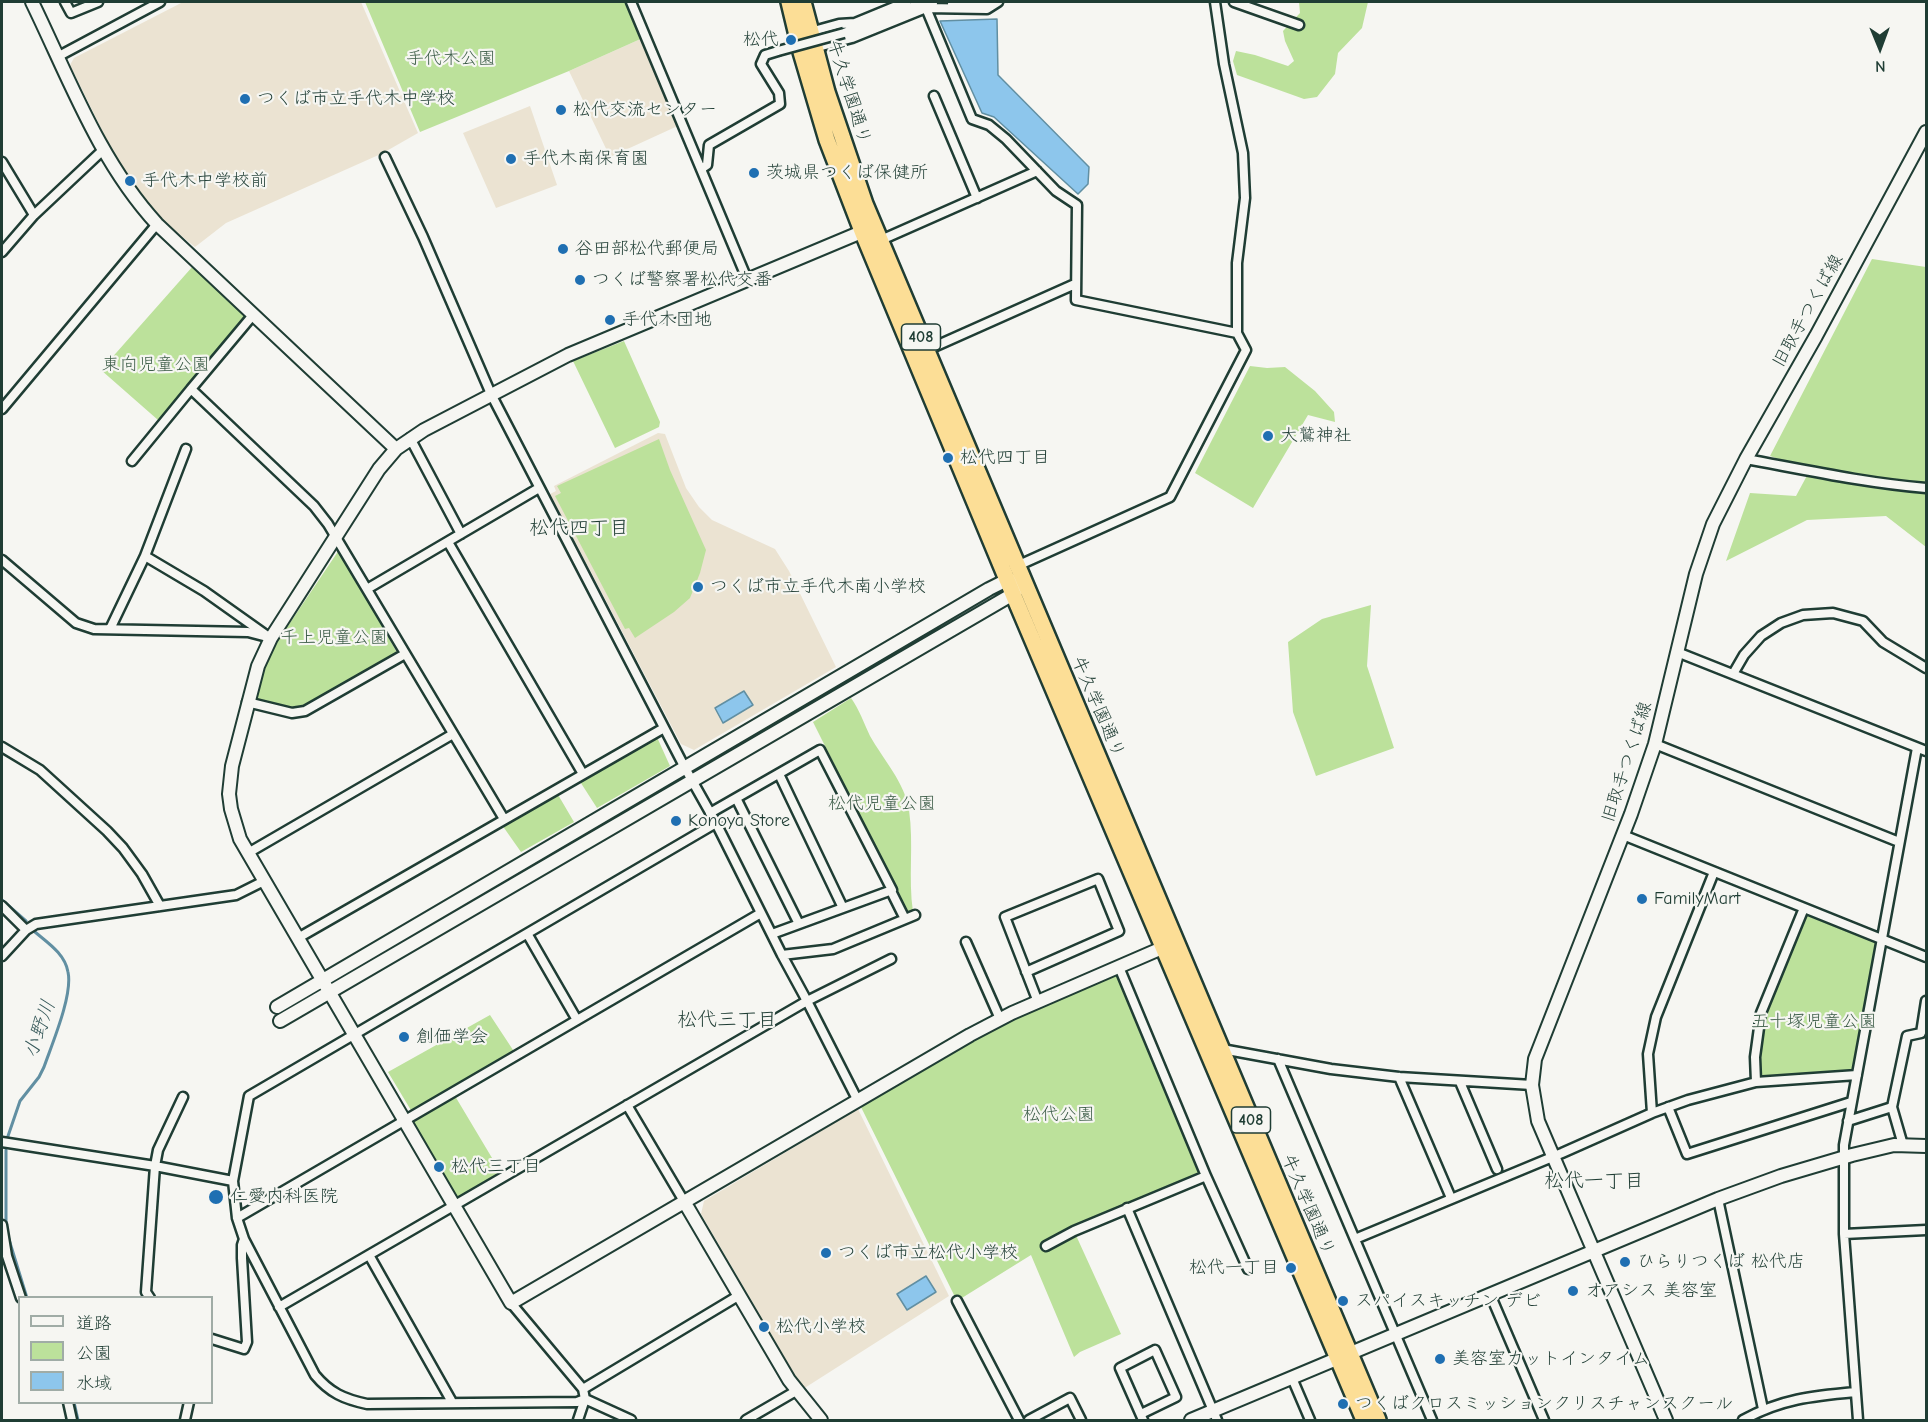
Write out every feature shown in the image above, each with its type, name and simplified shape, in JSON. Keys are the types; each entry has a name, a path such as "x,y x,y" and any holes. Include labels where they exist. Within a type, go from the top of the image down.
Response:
{"highway":[{"name":"牛久学園通り","path":"789,2 827,140 927,350 1024,582 1169,945 1222,1049 1343,1356 1364,1420"},
{"name":"牛久学園通り","path":"803,2 814,48 872,232 1010,587 1169,945 1343,1356 1378,1420"}],"street":[{"path":"32,2 103,150 138,203 157,224 396,449"},
{"path":"65,2 71,13 98,2"},
{"path":"58,56 148,4 160,2"},
{"path":"631,2 747,279"},
{"path":"810,32 839,24 855,23 906,2"},
{"path":"701,169 707,165 709,145 780,104 779,93 761,64 765,55 844,33 922,3 996,2"},
{"path":"814,48 852,38 926,8 987,9 996,2"},
{"path":"1017,566 1170,497 1246,351 1237,333 1237,263 1245,198 1243,153 1224,64 1215,2"},
{"path":"1234,2 1299,25"},
{"path":"926,8 972,119 989,125 1006,139 1056,191 1077,205 1076,300 1237,333"},
{"path":"934,96 977,198"},
{"name":"旧取手つくば線","path":"1666,1420 1538,1121 1532,1085 1535,1059 1623,835 1655,744 1696,574 1713,524 1746,459 1816,336 1926,132"},
{"path":"2,252 34,215 103,150"},
{"path":"385,157 423,237 491,394 685,768 716,822 858,1101"},
{"path":"2,162 34,215"},
{"path":"578,1420 585,1399 583,1389 511,1303 240,839 229,794 232,766 258,666 272,638 379,470 396,449 410,438 567,355 747,279 872,232 977,198 1037,171"},
{"path":"2,409 157,224"},
{"path":"927,350 1075,284"},
{"path":"132,461 254,315"},
{"path":"191,389 315,507 336,537 504,819"},
{"path":"410,438 461,534"},
{"path":"110,629 145,556 186,449"},
{"path":"1746,459 1822,472 1858,481 1926,488"},
{"path":"367,589 539,488"},
{"path":"448,542 583,774"},
{"path":"145,556 204,591 272,638"},
{"path":"2,560 76,623 94,629 248,632 272,638"},
{"path":"277,1007 685,768 1010,587 1024,582"},
{"path":"280,1021 692,781 1010,587"},
{"path":"1733,674 1744,655 1761,636 1781,623 1803,615 1833,612 1863,621 1883,642 1926,668"},
{"path":"1677,652 1926,752"},
{"path":"247,702 292,713 305,711 405,654"},
{"path":"298,938 664,728"},
{"path":"248,853 453,734"},
{"path":"1655,744 1899,842"},
{"path":"2,747 40,770 107,831 142,874 160,906"},
{"path":"1858,1420 1844,1234 1843,1158 1851,1102 1917,748"},
{"path":"710,813 820,750 905,919"},
{"path":"779,774 843,908"},
{"path":"736,798 799,924"},
{"path":"631,1420 585,1399 577,1402 367,1404 339,1396 327,1389 315,1375 244,1239 237,1218 234,1181 249,1096 716,822"},
{"path":"1623,835 1926,957"},
{"path":"1652,1113 1648,1054 1656,1017 1714,872"},
{"path":"1026,972 1119,931 1098,879 1005,917 1026,972 1038,1002"},
{"path":"2,956 26,930 36,924 236,895 264,880"},
{"path":"772,934 891,891"},
{"path":"2,906 26,930"},
{"path":"1756,1082 1755,1056 1761,1013 1804,908"},
{"path":"237,1218 761,914"},
{"path":"782,955 833,949 915,915"},
{"path":"528,934 577,1020"},
{"path":"966,942 1000,1019"},
{"path":"511,1303 1000,1019 1169,945"},
{"path":"279,1306 807,1000 891,959"},
{"path":"1119,967 1206,1176 1248,1269"},
{"path":"1903,1145 1892,1107 1907,1036 1921,1033 1926,1001"},
{"path":"1222,1049 1331,1069 1399,1077 1532,1085"},
{"path":"1278,1059 1432,1420"},
{"path":"1354,1239 1668,1107 1756,1082 1857,1075"},
{"path":"1399,1077 1451,1198"},
{"path":"1460,1082 1497,1168"},
{"path":"149,1296 146,1292 154,1166 158,1150 183,1097"},
{"path":"1668,1107 1687,1154 1851,1102"},
{"path":"627,1105 796,1391 821,1420"},
{"path":"1848,1121 1892,1107"},
{"path":"2,1142 234,1181"},
{"path":"1191,1420 1214,1416 1343,1356 1718,1199 1781,1176 1894,1145 1926,1146"},
{"path":"1046,1246 1074,1231 1206,1176"},
{"path":"1718,1199 1763,1409"},
{"path":"1127,1208 1214,1416"},
{"path":"2,1224 7,1256 20,1296"},
{"path":"1844,1234 1926,1230"},
{"path":"213,1339 244,1349 247,1342 242,1258 244,1239"},
{"path":"369,1255 452,1402"},
{"path":"1491,1294 1544,1420"},
{"path":"583,1389 738,1296"},
{"path":"957,1301 1015,1419"},
{"path":"1155,1350 1176,1397 1142,1417 1120,1368 1155,1350"},
{"path":"1292,1378 1310,1420"},
{"path":"746,1420 796,1391"},
{"path":"1743,1420 1763,1409 1806,1396 1855,1392"},
{"path":"1029,1420 1070,1398 1081,1420"},
{"path":"68,1404 72,1420"},
{"path":"184,1420 188,1404"}],"shaded area":[{"name":"つくば市立手代木中学校","path":"183,2 361,2 418,133 383,153 226,223 195,247 162,220 118,163 70,65 74,58"},
{"path":"645,37 682,124 610,157 569,71"},
{"name":"手代木南保育園","path":"530,106 557,185 496,208 463,133"},
{"name":"つくば市立手代木南小学校","path":"658,433 665,434 686,488 699,507 712,520 775,549 789,571 836,667 694,750 681,744 550,494 556,491 554,486"},
{"name":"つくば市立松代小学校","path":"858,1109 949,1296 803,1389 701,1214 704,1201"}],"green space":[{"name":"手代木公園","path":"365,2 629,2 645,37 420,132"},
{"path":"1299,2 1368,2 1362,28 1338,53 1335,74 1317,97 1304,99 1237,75 1233,61 1236,51 1288,66 1294,61 1283,31 1300,13"},
{"path":"1872,259 1926,267 1926,547 1886,516 1807,520 1726,561 1750,493 1796,496 1810,470 1770,456"},
{"name":"東向児童公園","path":"193,266 251,316 158,420 101,370"},
{"path":"624,341 660,422 659,427 615,448 573,361"},
{"path":"1250,366 1285,367 1315,391 1334,412 1335,422 1308,415 1253,508 1195,473"},
{"path":"659,439 670,470 706,550 690,598 674,612 635,638 629,628 625,629 555,496 561,493 557,486"},
{"name":"千上児童公園","path":"339,550 396,651 396,655 302,709 288,710 254,698 265,660"},
{"path":"1371,605 1367,666 1394,748 1316,776 1293,712 1288,642 1322,619"},
{"name":"松代児童公園","path":"851,698 907,800 913,912 906,915 896,894 898,892 813,722"},
{"path":"656,735 670,766 597,808 579,780"},
{"path":"557,793 574,822 521,852 502,825"},
{"name":"五十塚児童公園","path":"1804,908 1882,939 1857,1075 1756,1082 1757,1032"},
{"name":"松代公園","path":"1119,967 1206,1176 1074,1231 1121,1334 1080,1352 1074,1357 1031,1255 957,1301 858,1101 970,1035"},
{"path":"490,1015 515,1053 412,1112 388,1072"},
{"path":"455,1096 501,1173 461,1196 456,1196 414,1125 414,1120"}],"water":[{"path":"997,19 998,75 1089,167 1088,184 1078,194 994,117 982,113 940,21"},
{"path":"744,691 753,705 723,723 715,708"},
{"path":"926,1276 936,1292 907,1310 897,1294"}],"waterway":[{"name":"小野川","path":"2,900 26,921"},
{"name":"小野川","path":"7,1139 20,1101 44,1067 61,1020 69,982 63,960 55,949 35,932"},
{"name":"小野川","path":"6,1150 6,1227"},
{"name":"小野川","path":"7,1233 26,1296"},
{"name":"小野川","path":"74,1404 78,1420"}],"place":[{"name":"松代","path":"791,40"},
{"name":"つくば市立手代木中学校","path":"245,99"},
{"name":"松代交流センター","path":"561,110"},
{"name":"手代木南保育園","path":"511,159"},
{"name":"茨城県つくば保健所","path":"754,173"},
{"name":"手代木中学校前","path":"130,181"},
{"name":"谷田部松代郵便局","path":"563,249"},
{"name":"つくば警察署松代交番","path":"580,280"},
{"name":"手代木団地","path":"610,320"},
{"name":"大鷲神社","path":"1268,436"},
{"name":"松代四丁目","path":"948,458"},
{"name":"つくば市立手代木南小学校","path":"698,587"},
{"name":"Konoya Store","path":"676,821"},
{"name":"FamilyMart","path":"1642,899"},
{"name":"創価学会","path":"404,1037"},
{"name":"松代三丁目","path":"439,1167"},
{"name":"仁愛内科医院","path":"216,1197"},
{"name":"つくば市立松代小学校","path":"826,1253"},
{"name":"ひらりつくば 松代店","path":"1625,1262"},
{"name":"松代一丁目","path":"1291,1268"},
{"name":"オアシス 美容室","path":"1573,1291"},
{"name":"スパイスキッチン デビ","path":"1343,1301"},
{"name":"松代小学校","path":"764,1327"},
{"name":"美容室カットインタイム","path":"1440,1359"},
{"name":"つくばクロスミッションクリスチャンスクール","path":"1343,1404"}],"district":[{"name":"松代四丁目","path":"579,528"},
{"name":"松代三丁目","path":"727,1020"},
{"name":"松代一丁目","path":"1594,1181"}]}
